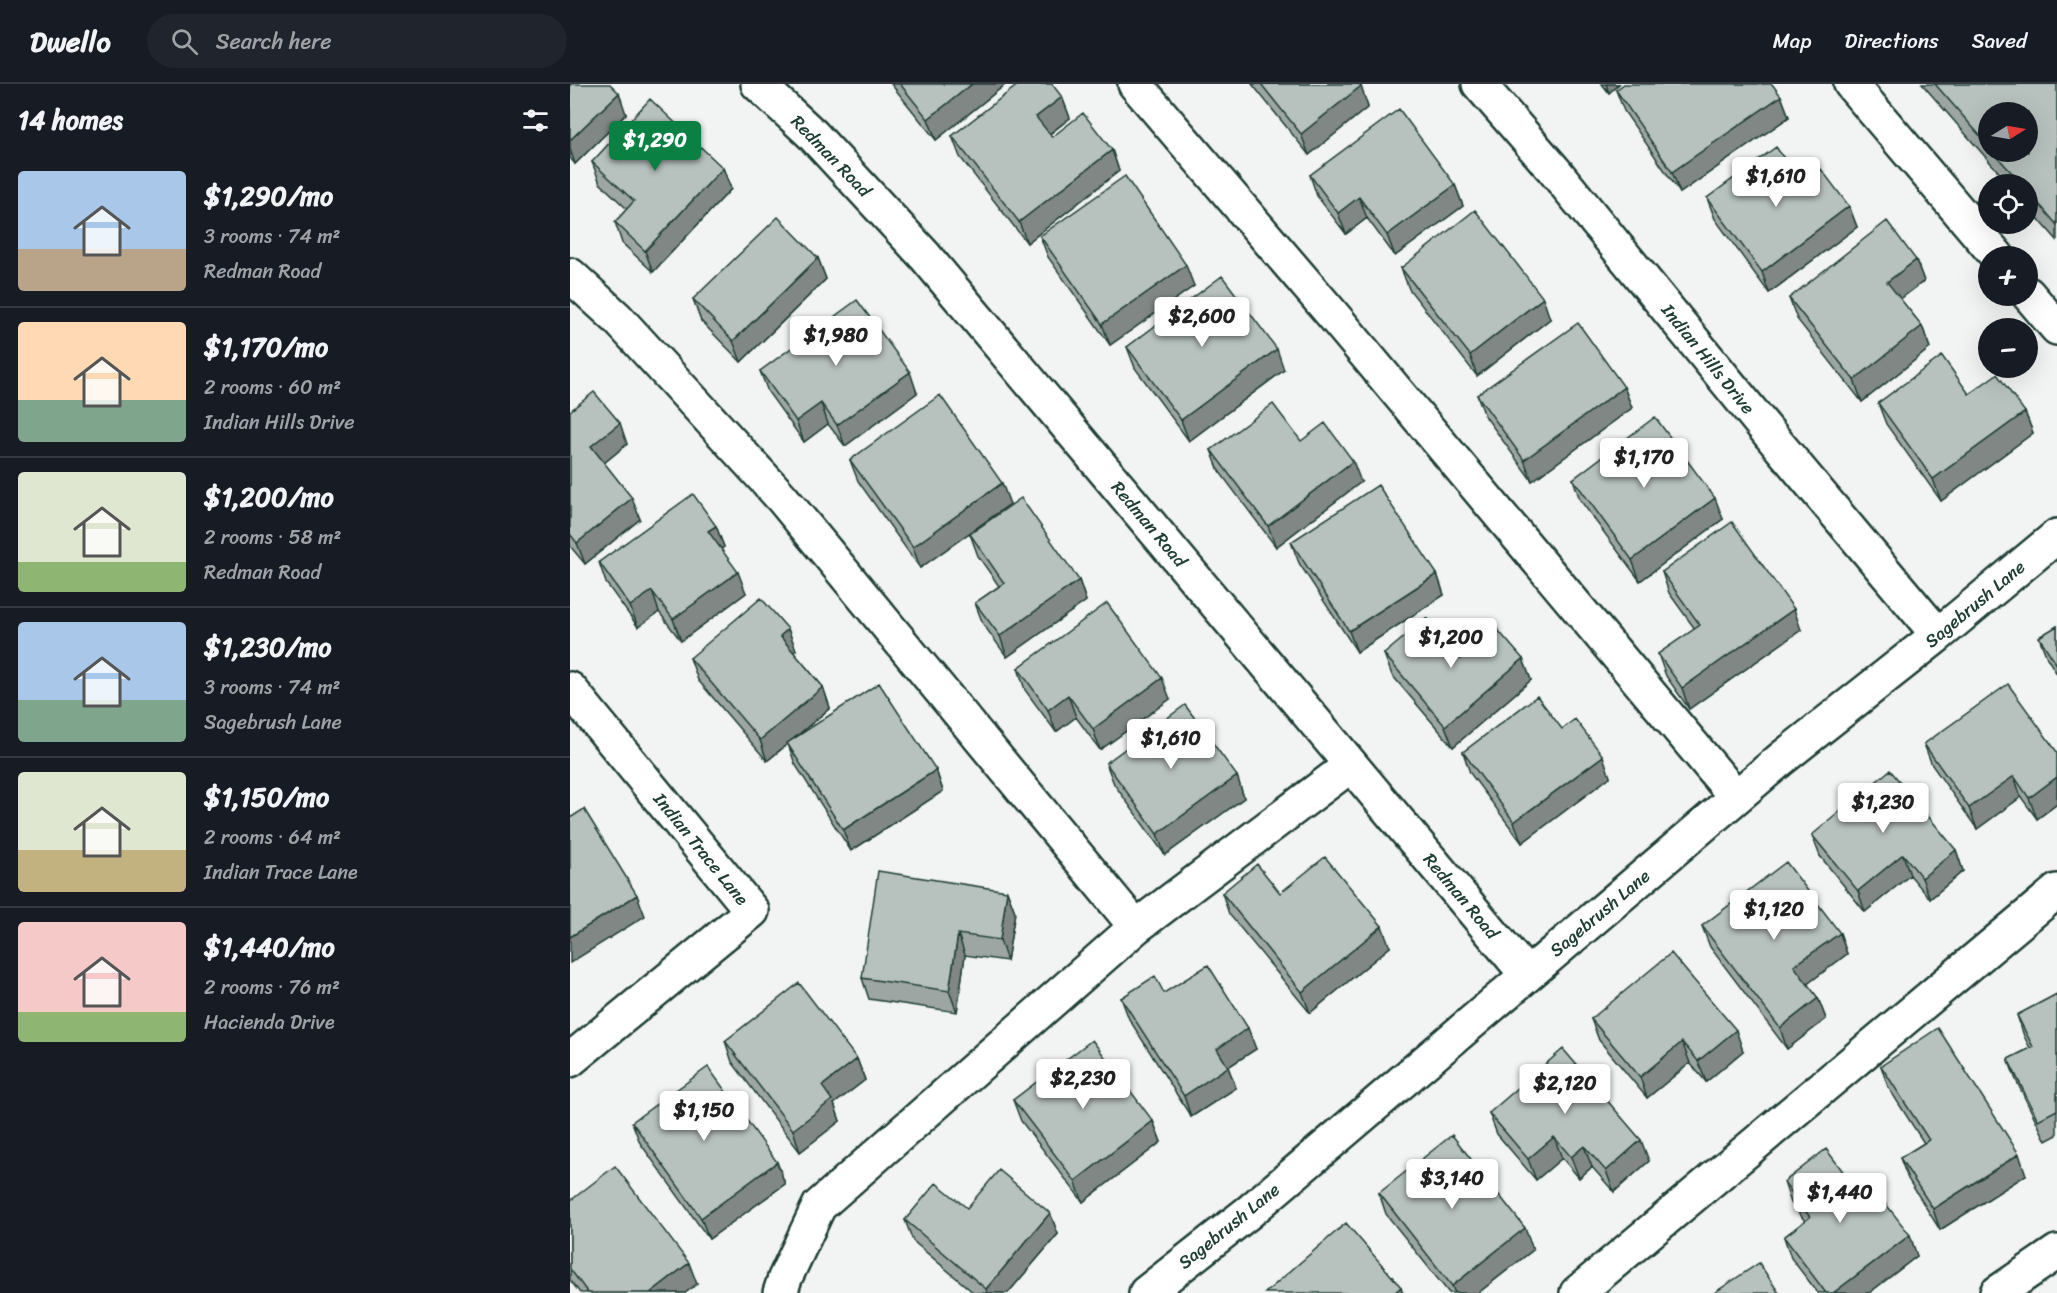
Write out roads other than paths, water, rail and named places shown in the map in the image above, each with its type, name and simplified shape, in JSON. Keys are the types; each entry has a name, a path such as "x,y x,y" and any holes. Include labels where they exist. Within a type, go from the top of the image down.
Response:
{"street":[{"name":"Redman Road","path":"758,84 812,134 925,256 1527,975"},
{"path":"1135,84 1332,314 1736,797"},
{"name":"Indian Hills Drive","path":"1479,84 1554,170 1777,443 1938,635"},
{"path":"1851,84 1989,246"},
{"path":"570,275 617,318 782,498 1136,927"},
{"path":"2038,306 2057,328"},
{"name":"Sagebrush Lane","path":"1146,1293 1248,1212 1781,759 1938,635 2057,536"},
{"name":"Indian Trace Lane","path":"570,689 752,911 570,1060"},
{"path":"780,1293 819,1206 1136,927 1351,765"},
{"path":"1577,1293 2057,891"},
{"path":"1997,1293 2057,1252"}]}
